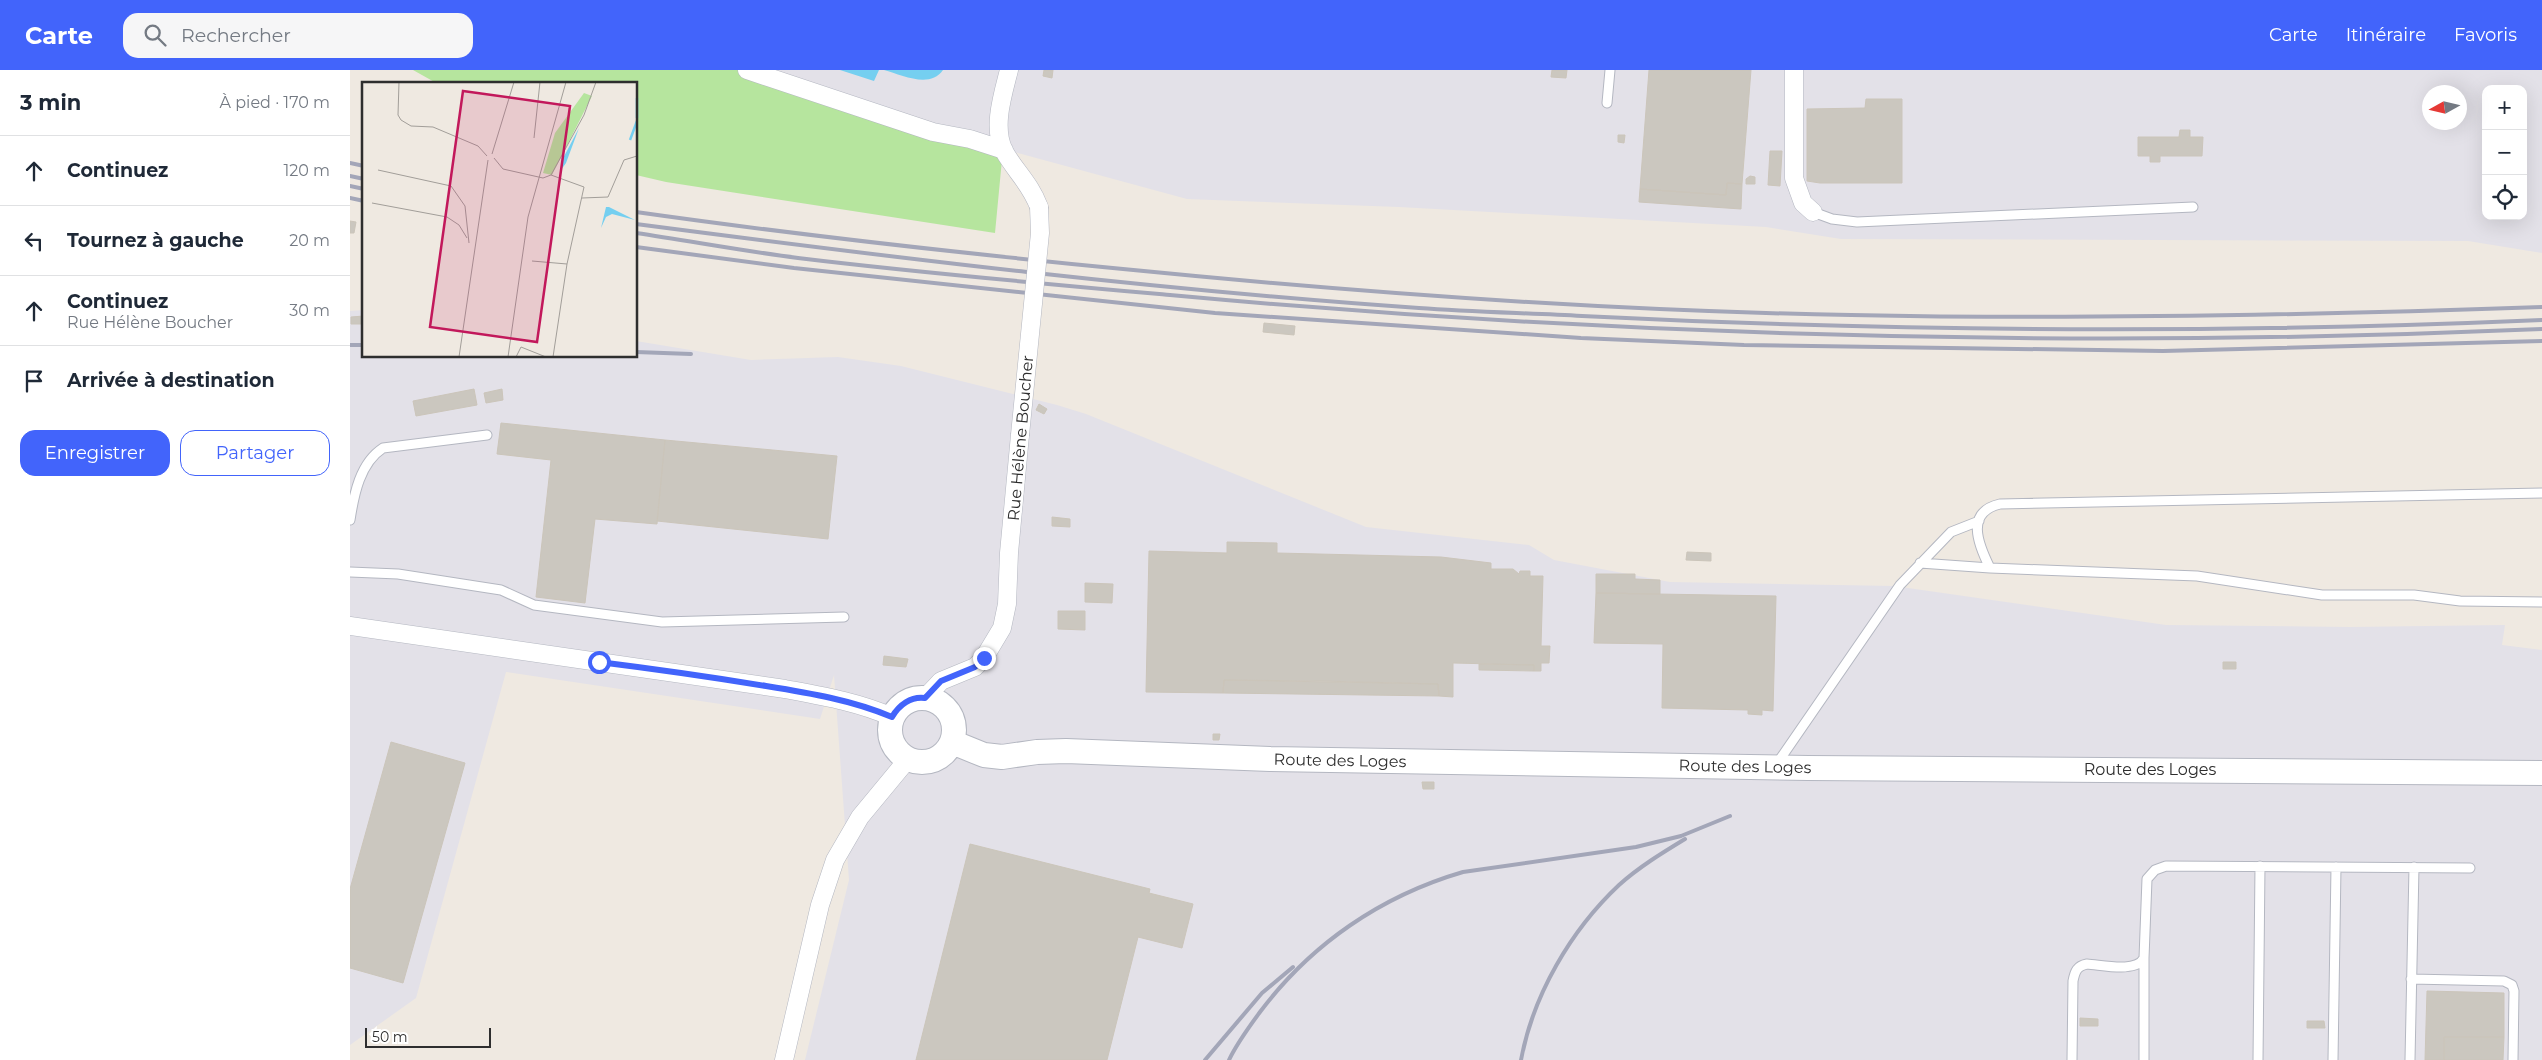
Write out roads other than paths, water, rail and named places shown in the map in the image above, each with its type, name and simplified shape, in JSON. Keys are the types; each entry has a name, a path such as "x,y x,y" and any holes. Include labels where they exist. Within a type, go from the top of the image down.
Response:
{"street":[{"path":"747,70 933,132 970,139 1004,150 999,114 1008,70"},
{"path":"1794,70 1794,178 1803,204 1813,212"},
{"name":"Rue Hélène Boucher","path":"925,698 941,681 975,667 984,658 1002,628 1007,604 1009,553 1040,233 1039,207 1034,192 1004,150"},
{"path":"350,626 785,689 862,705 892,717"},
{"path":"925,698 933,699 945,707 953,720 954,736 952,742 940,757 923,762 908,759 893,744 890,734 892,717 898,708 911,699 925,698"},
{"name":"Route des Loges","path":"952,742 984,755 1002,757 1037,752 1066,751 1270,759 1774,767 2542,772"},
{"path":"784,1060 820,905 835,860 860,817 908,759"}],"lane":[{"path":"1607,103 1610,70"},
{"path":"1813,212 1832,219 1857,222 2193,206"},
{"path":"350,520 353,500 363,470 375,453 383,448 486,435"},
{"path":"1990,568 1978,544 1979,516 1987,507 2000,504 2542,494"},
{"path":"1774,767 1891,597 1920,563 1951,532 1979,521"},
{"path":"1920,563 1990,568 2197,576 2322,595 2414,596 2460,601 2539,602"},
{"path":"350,572 398,574 492,588 534,604 662,622 844,617"},
{"path":"2144,1060 2144,958 2147,879 2155,870 2166,866 2470,868"},
{"path":"2258,1060 2260,866"},
{"path":"2333,1060 2336,867"},
{"path":"2410,1060 2414,868"},
{"path":"2072,1060 2073,981 2075,972 2081,966 2087,964 2133,966 2142,963 2144,958"},
{"path":"2412,979 2504,981 2512,985 2514,991 2513,1060"}],"water":[{"path":"840,70 879,70 874,81"},
{"path":"884,70 943,70 931,79 923,80"}],"railway":[{"path":"350,163 362,166"},
{"path":"350,176 362,179"},
{"path":"350,186 362,189"},
{"path":"350,198 362,201"},
{"path":"638,212 879,243 1123,269 1304,286 1486,300 1669,310 1937,316 2110,317 2542,307"},
{"path":"638,224 1027,272 1321,301 1460,311 1822,325 2062,329 2302,328 2542,320"},
{"path":"638,233 798,258 891,269 1170,295 1512,321 1856,335 2027,338 2371,335 2542,329"},
{"path":"638,247 794,268 1215,313 1581,338 1744,345 2163,351 2542,341"},
{"path":"350,345 362,345"},
{"path":"638,352 691,354"},
{"path":"1229,1060 1239,1041 1260,1012 1280,987 1302,965 1325,944 1350,926 1404,894 1463,872 1636,847 1681,836 1730,816"},
{"path":"1521,1060 1527,1036 1545,988 1556,965 1585,922 1627,878 1651,860 1685,839"},
{"path":"1205,1060 1262,993 1293,967"}]}
